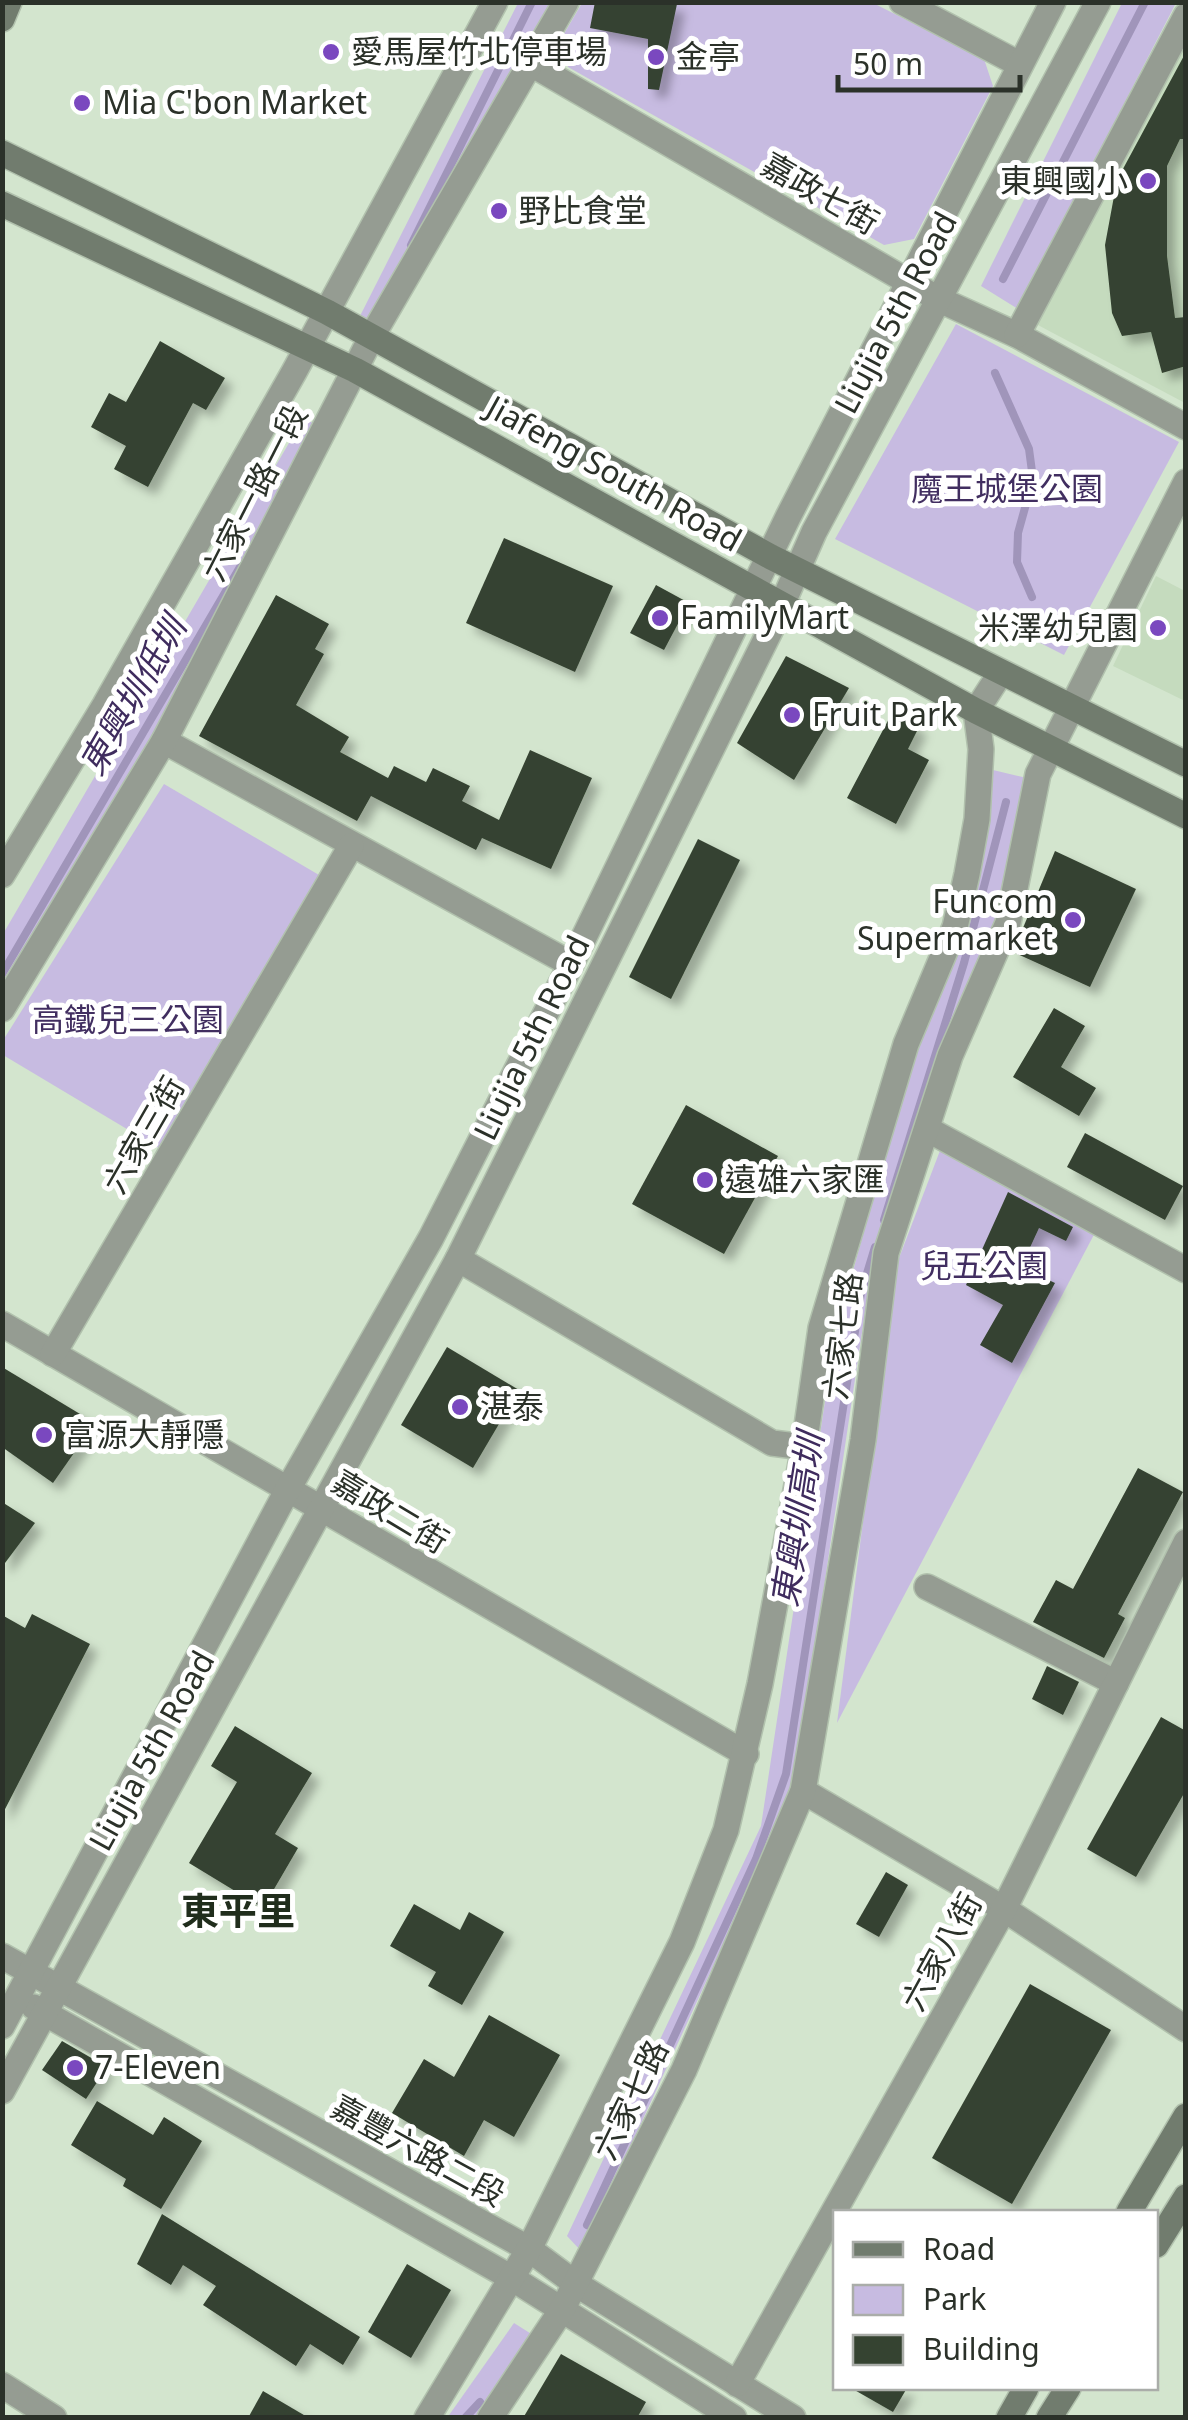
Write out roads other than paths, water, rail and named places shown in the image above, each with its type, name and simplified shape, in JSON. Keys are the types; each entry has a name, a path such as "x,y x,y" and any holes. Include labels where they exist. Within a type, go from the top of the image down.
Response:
{"street":[{"path":"2,19 9,2"},
{"name":"六家一路一段","path":"2,874 105,706 327,312 495,2"},
{"name":"六家一路一段","path":"2,1009 164,741 372,336 533,65 566,2"},
{"path":"902,2 1019,64"},
{"name":"Liujia 5th Road","path":"2,2026 10,1995 30,1974 288,1488 431,1238 1053,2"},
{"name":"Liujia 5th Road","path":"2,2090 458,1259 796,570 1098,2"},
{"path":"1018,335 1186,16"},
{"name":"嘉政七街","path":"533,65 910,284 1018,335 1186,427"},
{"name":"Jiafeng South Road","path":"2,153 327,312 796,570 1186,764"},
{"name":"Jiafeng South Road","path":"2,204 356,370 976,712 1186,816"},
{"name":"六家七路","path":"490,2418 563,2308 684,2070 803,1790 863,1440 886,1253 950,1056 1008,923 1038,774 1186,482"},
{"path":"976,712 1000,674"},
{"name":"六家七路","path":"427,2418 529,2249 682,1942 726,1830 746,1754 804,1446 821,1328 906,1044 955,927 977,819 981,749 976,712"},
{"path":"164,741 571,964"},
{"name":"六家三街","path":"53,1354 351,846"},
{"path":"927,1129 1186,1270"},
{"path":"458,1259 772,1443 804,1446"},
{"name":"嘉政二街","path":"2,1324 746,1754"},
{"name":"六家八街","path":"835,2210 1004,1908 1186,1542"},
{"path":"927,1587 1116,1682"},
{"path":"803,1790 1004,1908 1186,2029"},
{"name":"嘉豐六路二段","path":"2,1956 529,2249 576,2284 794,2418"},
{"name":"嘉豐六路二段","path":"10,1995 563,2308 726,2415"},
{"path":"1130,2210 1186,2116"},
{"path":"1158,2242 1186,2197"},
{"name":"六家八街","path":"737,2384 833,2213"},
{"path":"2,2385 54,2418"},
{"path":"1009,2418 1025,2390"},
{"path":"1049,2418 1067,2390"}],"waterway":[{"name":"東興圳低圳","path":"411,245 532,2"},
{"name":"東興圳高圳","path":"1003,279 1145,2"},
{"name":"東興圳高圳","path":"995,373 1029,449 1033,479 1018,533 1017,562 1032,597"},
{"name":"東興圳低圳","path":"2,974 240,567"},
{"name":"東興圳高圳","path":"884,1220 964,963 1006,802"},
{"name":"東興圳高圳","path":"587,2225 756,1859 786,1774 861,1293 875,1247"},
{"name":"東興圳高圳","path":"465,2418 480,2402"}],"place":[{"name":"愛馬屋竹北停車場","path":"331,52"},
{"name":"金亭","path":"656,57"},
{"name":"Mia C'bon Market","path":"82,103"},
{"name":"東興國小","path":"1148,181"},
{"name":"野比食堂","path":"499,211"},
{"name":"FamilyMart","path":"660,618"},
{"name":"米澤幼兒園","path":"1158,628"},
{"name":"Fruit Park","path":"792,715"},
{"name":"Funcom Supermarket","path":"1073,920"},
{"name":"遠雄六家匯","path":"705,1180"},
{"name":"湛泰","path":"460,1407"},
{"name":"富源大靜隱","path":"44,1435"},
{"name":"7-Eleven","path":"75,2068"}],"district":[{"name":"東平里","path":"238,1912"}],"park label":[{"name":"魔王城堡公園","path":"1007,489"},
{"name":"高鐵兒三公園","path":"128,1020"},
{"name":"兒五公園","path":"984,1266"}]}
